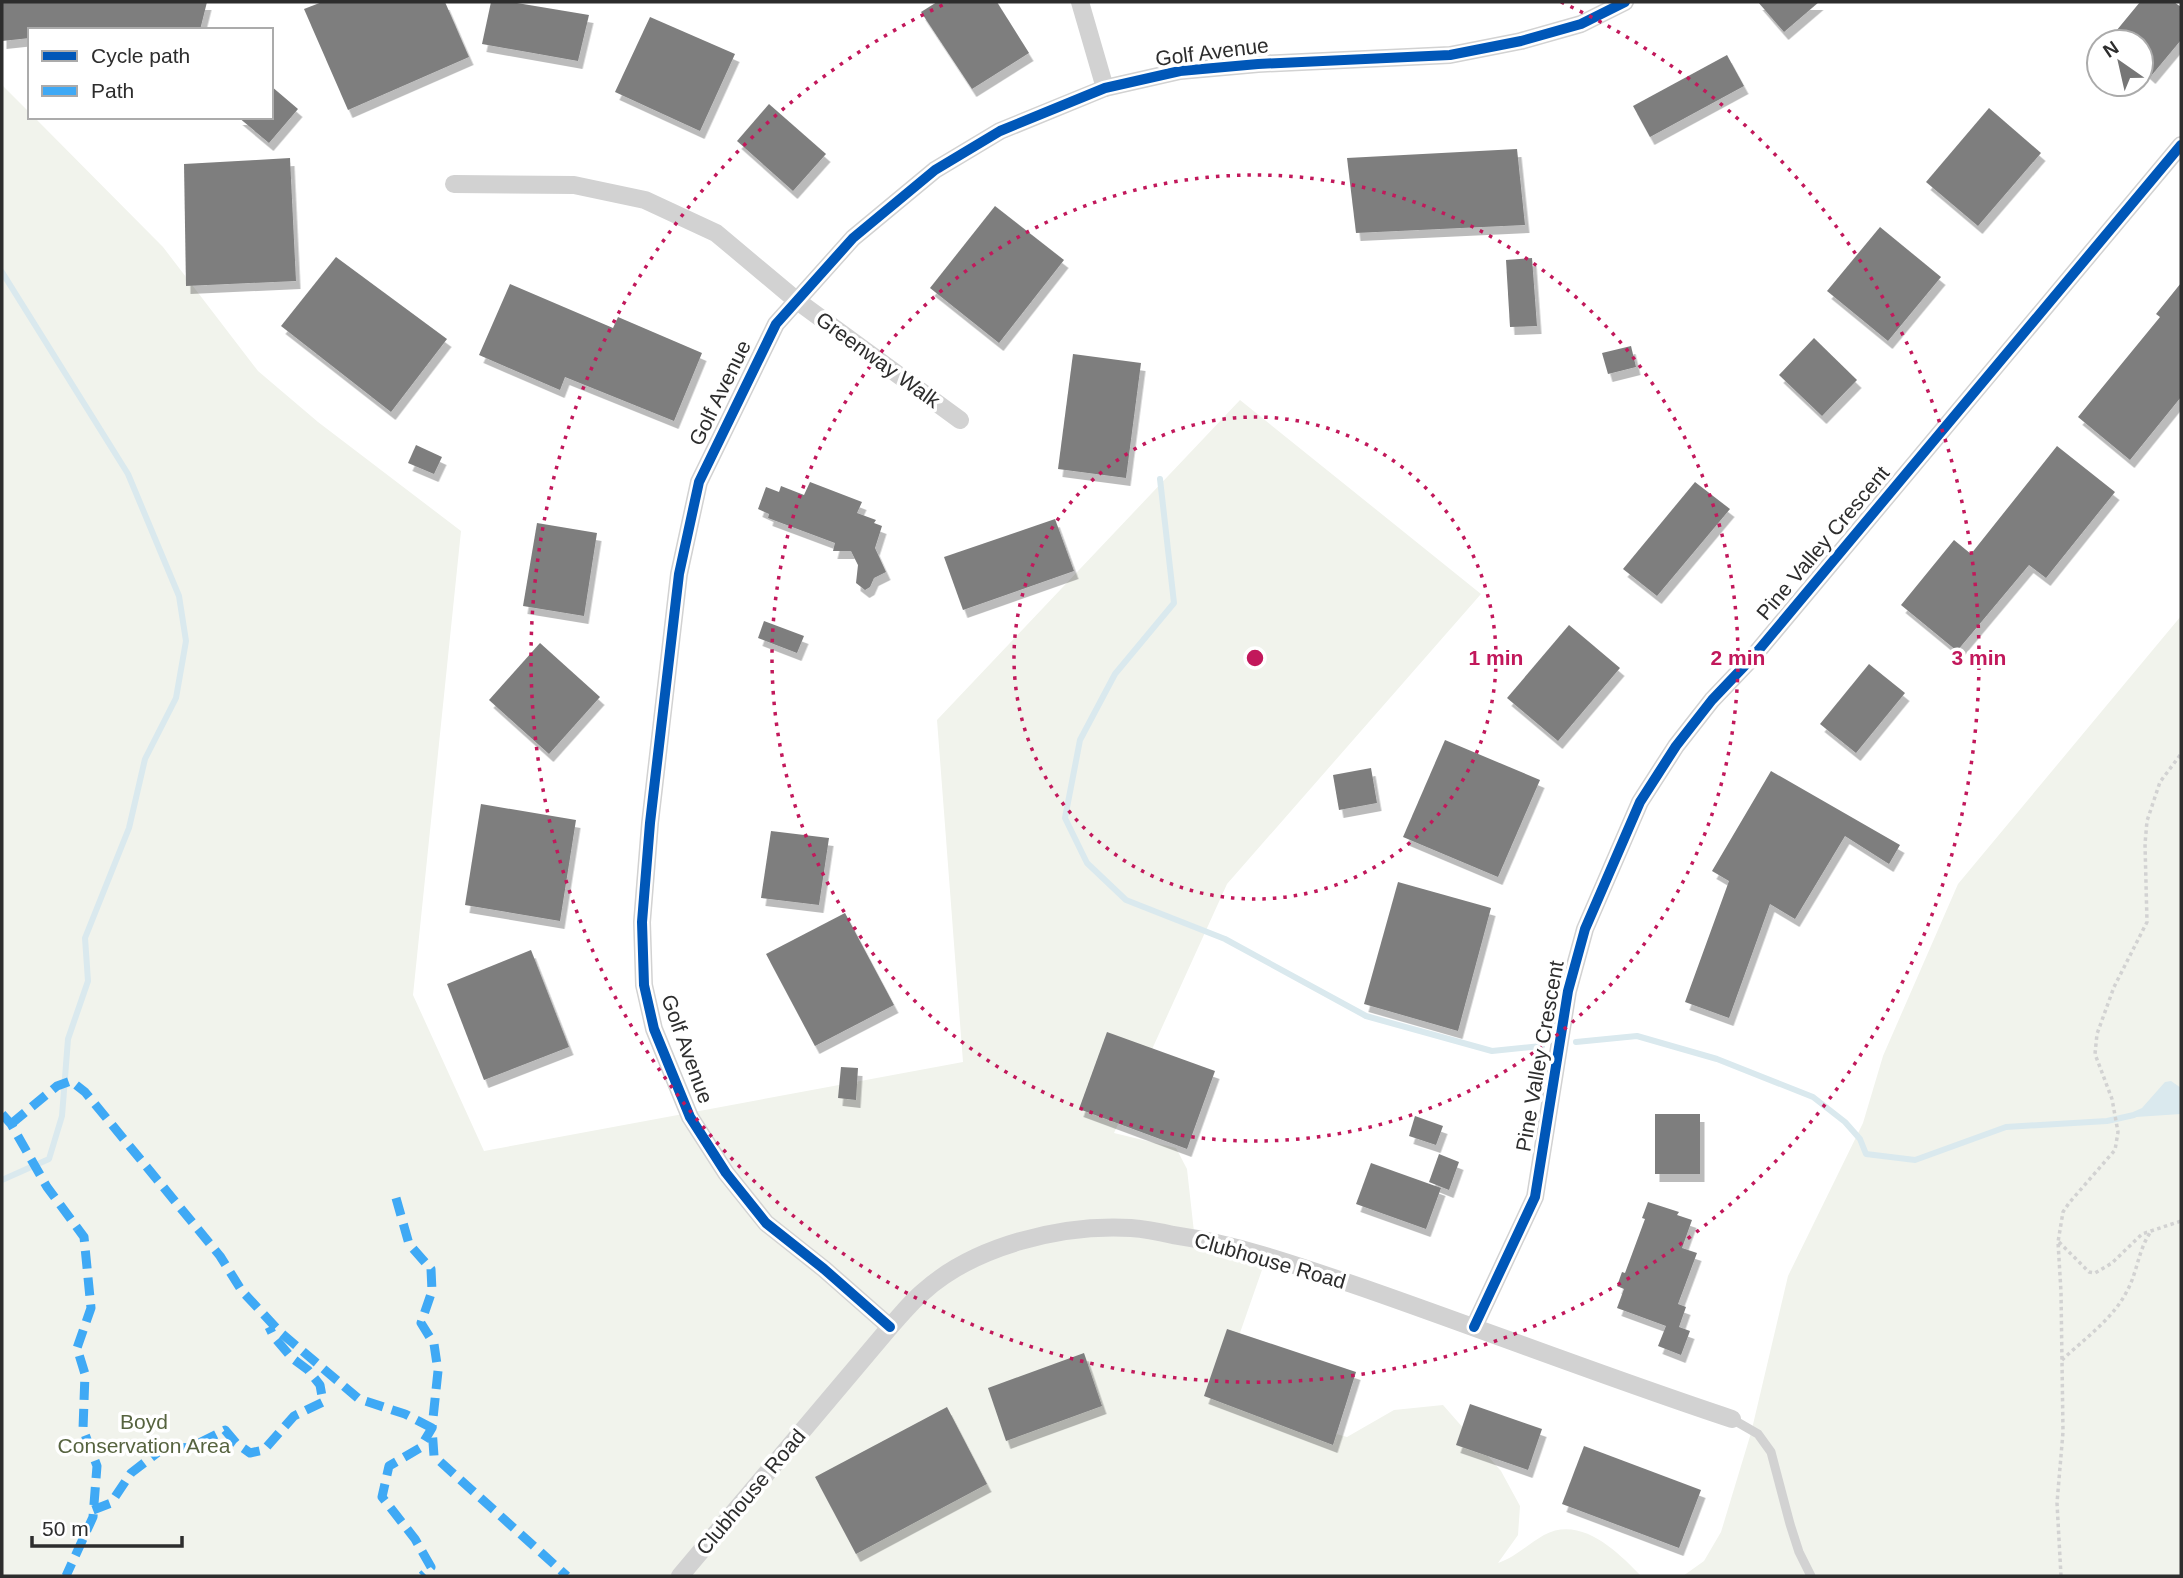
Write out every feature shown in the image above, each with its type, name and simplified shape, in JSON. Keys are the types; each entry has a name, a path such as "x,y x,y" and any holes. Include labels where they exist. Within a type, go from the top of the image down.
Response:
{"street":[{"path":"1080,2 1105,88"},
{"name":"Golf Avenue","path":"890,1327 766,1223 726,1173 690,1117 654,1029 644,985 642,922 650,823 679,574 698,482 776,324 853,238 935,170 1000,131 1105,88 1180,71 1258,64 1450,55 1521,41 1581,24 1625,2"},
{"name":"Pine Valley Crescent","path":"1475,1327 1535,1197 1568,992 1585,929 1640,802 1676,746 1712,700 1752,658 2181,145"},
{"name":"Greenway Walk","path":"454,184 574,185 645,200 716,233 796,300 960,420"},
{"name":"Clubhouse Road","path":"680,1576 890,1327 923,1292 982,1255 1030,1239 1069,1231 1132,1228 1202,1239 1261,1254 1732,1419"}],"lane":[{"path":"1732,1419 1758,1434 1771,1452 1799,1552 1811,1576"}],"path":[{"path":"2061,1576 2057,1503 2063,1432 2058,1241 2063,1212 2115,1150 2118,1132 2112,1102 2095,1054 2097,1034 2119,976 2147,922 2147,821 2160,782 2181,754"},
{"path":"2058,1241 2089,1272 2095,1273 2112,1263 2142,1234 2181,1221"},
{"path":"2062,1360 2113,1312 2128,1291 2143,1242 2152,1230"}],"green space":[{"name":"Boyd Conservation Area","path":"2,85 28,111 28,119 36,119 163,247 258,371 318,422 461,531 413,995 484,1151 963,1062 937,720 1240,400 1481,594 1227,884 1114,1133 1176,1148 1187,1169 1194,1232 1247,1248 1263,1267 1234,1350 1298,1423 1347,1437 1394,1410 1443,1405 1501,1471 1520,1506 1518,1535 1498,1563 1544,1535 1558,1530 1572,1530 1585,1533 1610,1547 1641,1576 2,1576"},
{"path":"2181,616 2181,1576 1683,1576 1704,1561 1721,1532 1751,1433 1788,1276 1863,1123 1883,1056 1958,884"}],"shaded area":[{"path":"2171,1081 2181,1088 2181,1114 2136,1117 2133,1112 2142,1108 2165,1082"}],"building":[{"path":"2,2 207,2 200,28 28,28 28,38 2,41"},
{"path":"322,2 445,2 469,57 348,110 304,9"},
{"path":"491,2 511,2 589,15 578,61 482,44"},
{"path":"937,2 997,2 1029,53 972,89 921,12"},
{"path":"1758,2 1819,2 1784,32"},
{"path":"2140,2 2174,2 2181,7 2181,40 2155,71 2155,28 2119,28"},
{"path":"650,17 735,54 700,131 615,92"},
{"path":"1727,55 1744,86 1650,137 1633,106"},
{"path":"273,88 298,109 269,143 240,119 273,119"},
{"path":"769,104 826,154 793,191 737,141"},
{"path":"1989,108 2041,153 1978,226 1926,182"},
{"path":"1517,149 1525,225 1356,233 1347,158"},
{"path":"290,158 296,281 186,286 184,164"},
{"path":"995,206 1064,260 999,343 930,288"},
{"path":"1880,227 1941,277 1888,341 1827,291"},
{"path":"336,257 447,339 391,412 281,326"},
{"path":"1532,258 1537,326 1510,327 1506,260"},
{"path":"2181,283 2181,397 2130,460 2078,417 2160,317 2156,314"},
{"path":"510,284 613,328 618,317 702,353 674,421 565,377 560,390 479,355"},
{"path":"1814,338 1857,380 1822,416 1779,375"},
{"path":"1631,346 1636,367 1608,374 1602,353"},
{"path":"1073,354 1141,363 1126,478 1058,469"},
{"path":"416,445 442,457 434,474 408,463"},
{"path":"2057,446 2115,492 2046,578 2029,565 1957,651 1901,605 1954,540 1971,554"},
{"path":"810,482 862,502 857,513 876,520 874,523 882,526 875,548 886,572 874,578 870,587 865,590 856,583 858,565 851,551 833,551 835,543 768,518 769,514 758,509 766,487 779,492 781,486 804,495"},
{"path":"1695,482 1730,509 1657,596 1623,569"},
{"path":"1055,519 1074,571 963,610 944,557"},
{"path":"537,523 597,533 584,616 523,606"},
{"path":"764,621 804,636 797,653 758,638"},
{"path":"1569,625 1620,668 1558,741 1507,698"},
{"path":"540,643 600,697 549,754 489,700"},
{"path":"1869,664 1905,693 1856,753 1820,724"},
{"path":"1445,740 1540,780 1498,877 1403,837"},
{"path":"1371,768 1377,803 1339,810 1333,775"},
{"path":"1771,771 1900,845 1889,864 1845,836 1795,919 1770,904 1729,1018 1685,1002 1729,881 1712,871"},
{"path":"481,804 576,820 560,921 465,905"},
{"path":"771,831 829,838 819,905 761,898"},
{"path":"1398,882 1491,908 1458,1031 1364,1004"},
{"path":"845,913 894,1005 815,1046 766,954"},
{"path":"531,950 569,1047 484,1080 447,984"},
{"path":"1107,1032 1215,1071 1187,1149 1079,1109"},
{"path":"841,1067 858,1068 856,1100 838,1098"},
{"path":"1655,1114 1700,1114 1700,1174 1655,1174"},
{"path":"1415,1116 1443,1126 1436,1145 1409,1136"},
{"path":"1439,1154 1459,1162 1449,1190 1429,1182"},
{"path":"1371,1163 1441,1188 1426,1229 1356,1204"},
{"path":"1648,1202 1679,1212 1677,1215 1692,1220 1682,1248 1697,1253 1678,1304 1686,1307 1679,1327 1690,1331 1681,1355 1658,1346 1666,1326 1617,1308 1624,1289 1617,1286 1622,1272 1625,1273 1645,1219 1642,1218"},
{"path":"1227,1329 1356,1372 1333,1445 1204,1396"},
{"path":"1084,1353 1102,1406 1006,1441 988,1388"},
{"path":"1470,1404 1542,1429 1528,1470 1456,1445"},
{"path":"947,1407 987,1484 856,1554 815,1477"},
{"path":"1584,1446 1701,1490 1679,1548 1562,1504"}],"waterway":[{"path":"2,272 128,474 179,596 186,641 176,698 145,759 129,828 85,938 88,981 68,1039 62,1116 49,1159 2,1180"},
{"path":"1160,479 1174,603 1115,674 1080,740 1065,818 1087,863 1126,900 1225,939 1366,1016 1492,1051 1542,1046"},
{"path":"1576,1042 1637,1036 1717,1059 1813,1097 1845,1122 1860,1139 1866,1154 1915,1160 2006,1127 2107,1121 2134,1115"}],"marked path":[{"path":"11,1124 57,1086 71,1081 85,1092 220,1256 242,1291 280,1332 359,1399 405,1414 432,1428 434,1456 567,1576"},
{"path":"2,1114 11,1124 47,1187 84,1237 91,1308 77,1348 85,1374 83,1429 97,1466 93,1517 66,1576"},
{"path":"396,1198 409,1244 431,1269 432,1291 421,1323 434,1344 438,1371 432,1428 420,1448 389,1466 382,1497 415,1539 431,1567 422,1576"},
{"path":"93,1510 111,1503 131,1473 166,1446 189,1448 225,1430 236,1443 250,1453 264,1450 294,1416 323,1402 320,1385 308,1370 292,1358 269,1327"}],"cycle path":[{"path":"890,1327 766,1223 726,1173 690,1117 654,1029 644,985 642,922 650,823 679,574 699,482 776,324 853,238 935,170 1000,131 1105,88 1180,71 1258,64 1450,55 1521,41 1581,24 1625,2"},
{"path":"1474,1327 1535,1197 1568,991 1585,929 1640,802 1676,746 1712,700 1752,658 2181,145"}]}
